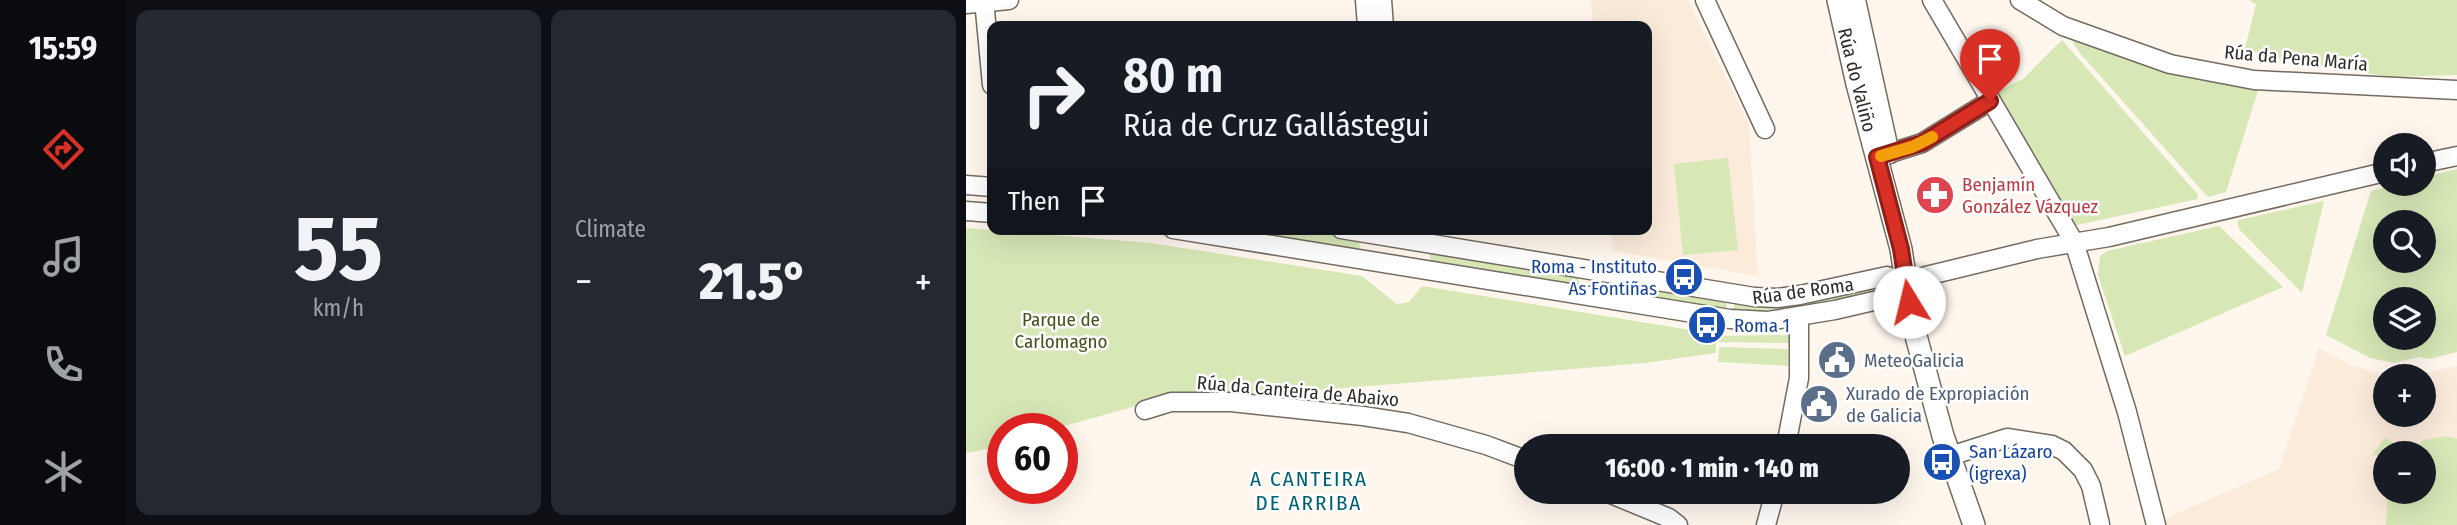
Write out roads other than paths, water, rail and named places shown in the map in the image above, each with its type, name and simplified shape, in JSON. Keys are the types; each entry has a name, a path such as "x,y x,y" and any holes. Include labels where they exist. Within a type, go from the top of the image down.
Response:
{"main road":[{"name":"Rúa do Valiño","path":"1838,0 1883,156 1912,321 1950,456 1974,525"}],"street":[{"path":"966,4 1009,0"},
{"path":"1365,0 1367,21"},
{"path":"1382,0 1384,21"},
{"path":"1705,0 1765,128"},
{"name":"Rúa do Valiño","path":"1856,0 1883,156"},
{"path":"1931,0 2074,242 2127,412 2156,525"},
{"name":"Rúa da Pena María","path":"2020,0 2063,26 2170,64 2254,79 2457,90"},
{"path":"984,1 987,32"},
{"path":"1883,156 1922,143 1990,101"},
{"path":"2436,160 2457,156"},
{"path":"1907,282 2373,175"},
{"path":"966,185 987,187"},
{"path":"966,211 987,213"},
{"name":"Rúa de Roma","path":"1211,235 1730,319 1768,321 1799,317 1891,297 1907,282"},
{"path":"1387,235 1391,257 1399,265 1408,247 1406,235"},
{"name":"Rúa de Roma","path":"1412,235 1754,297 1800,295 1887,276 1907,282"},
{"path":"1788,434 1799,377 1799,317"},
{"name":"Rúa da Canteira de Abaixo","path":"1144,410 1171,402 1231,402 1363,416 1408,423 1514,456"},
{"path":"1950,456 2007,438 2052,445 2064,451 2083,471 2091,485 2100,524"},
{"path":"1634,504 1678,525"},
{"path":"1766,525 1772,504"}],"place":[{"name":"Benjamín González Vázquez","path":"1935,195"},
{"name":"Roma - Instituto As Fontiñas","path":"1684,277"},
{"name":"Roma 1","path":"1707,325"},
{"name":"MeteoGalicia","path":"1837,360"},
{"name":"Xurado de Expropiación de Galicia","path":"1819,404"},
{"name":"San Lázaro (igrexa)","path":"1942,462"}],"district":[{"name":"A CANTEIRA DE ARRIBA","path":"1309,491"}],"park label":[{"name":"Parque de Carlomagno","path":"1061,330"}]}
